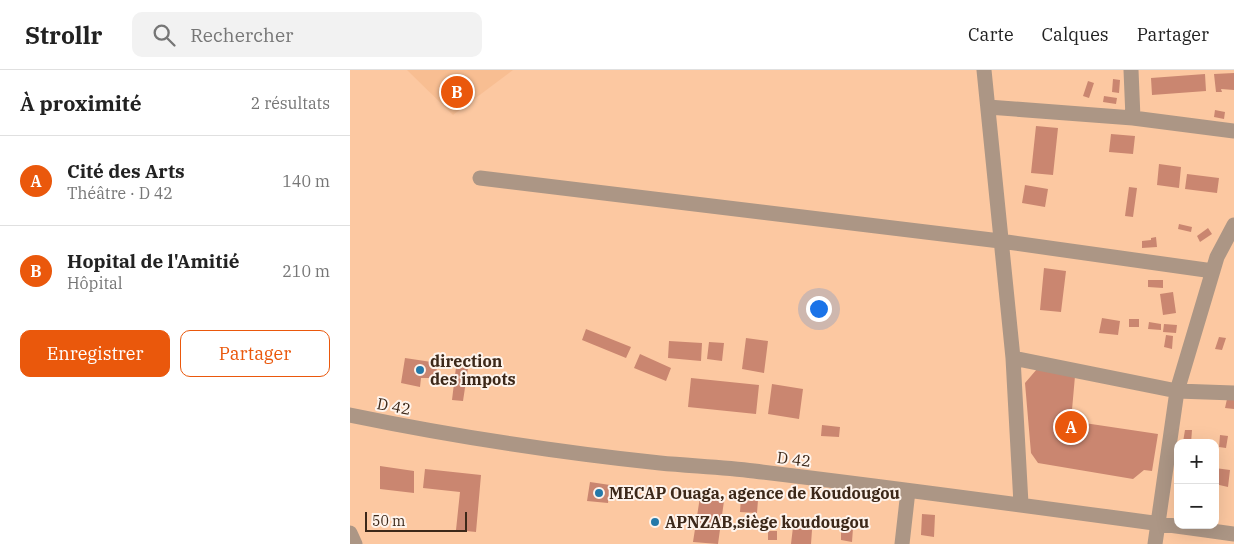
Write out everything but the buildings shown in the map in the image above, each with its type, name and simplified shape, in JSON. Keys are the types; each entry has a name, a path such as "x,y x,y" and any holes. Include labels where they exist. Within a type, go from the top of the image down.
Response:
{"street":[{"path":"984,70 1012,358 1021,504"},
{"path":"1131,70 1133,118"},
{"path":"988,107 1133,118 1234,131"},
{"path":"480,178 1000,241 1212,271"},
{"path":"1155,544 1177,391 1212,271 1217,257 1234,225"},
{"path":"1012,358 1177,391 1234,393"},
{"name":"D 42","path":"350,415 400,425 559,450 1021,504 1234,534"},
{"path":"902,544 908,491"},
{"path":"350,533 355,544"}],"shaded area":[{"path":"407,70 513,70 453,115"}],"place":[{"name":"Hopital de l'Amitié","path":"457,92"},
{"name":"direction des impots","path":"420,370"},
{"name":"Cité des Arts","path":"1071,427"},
{"name":"MECAP Ouaga, agence de Koudougou","path":"599,493"},
{"name":"APNZAB,siège koudougou","path":"655,522"}]}
